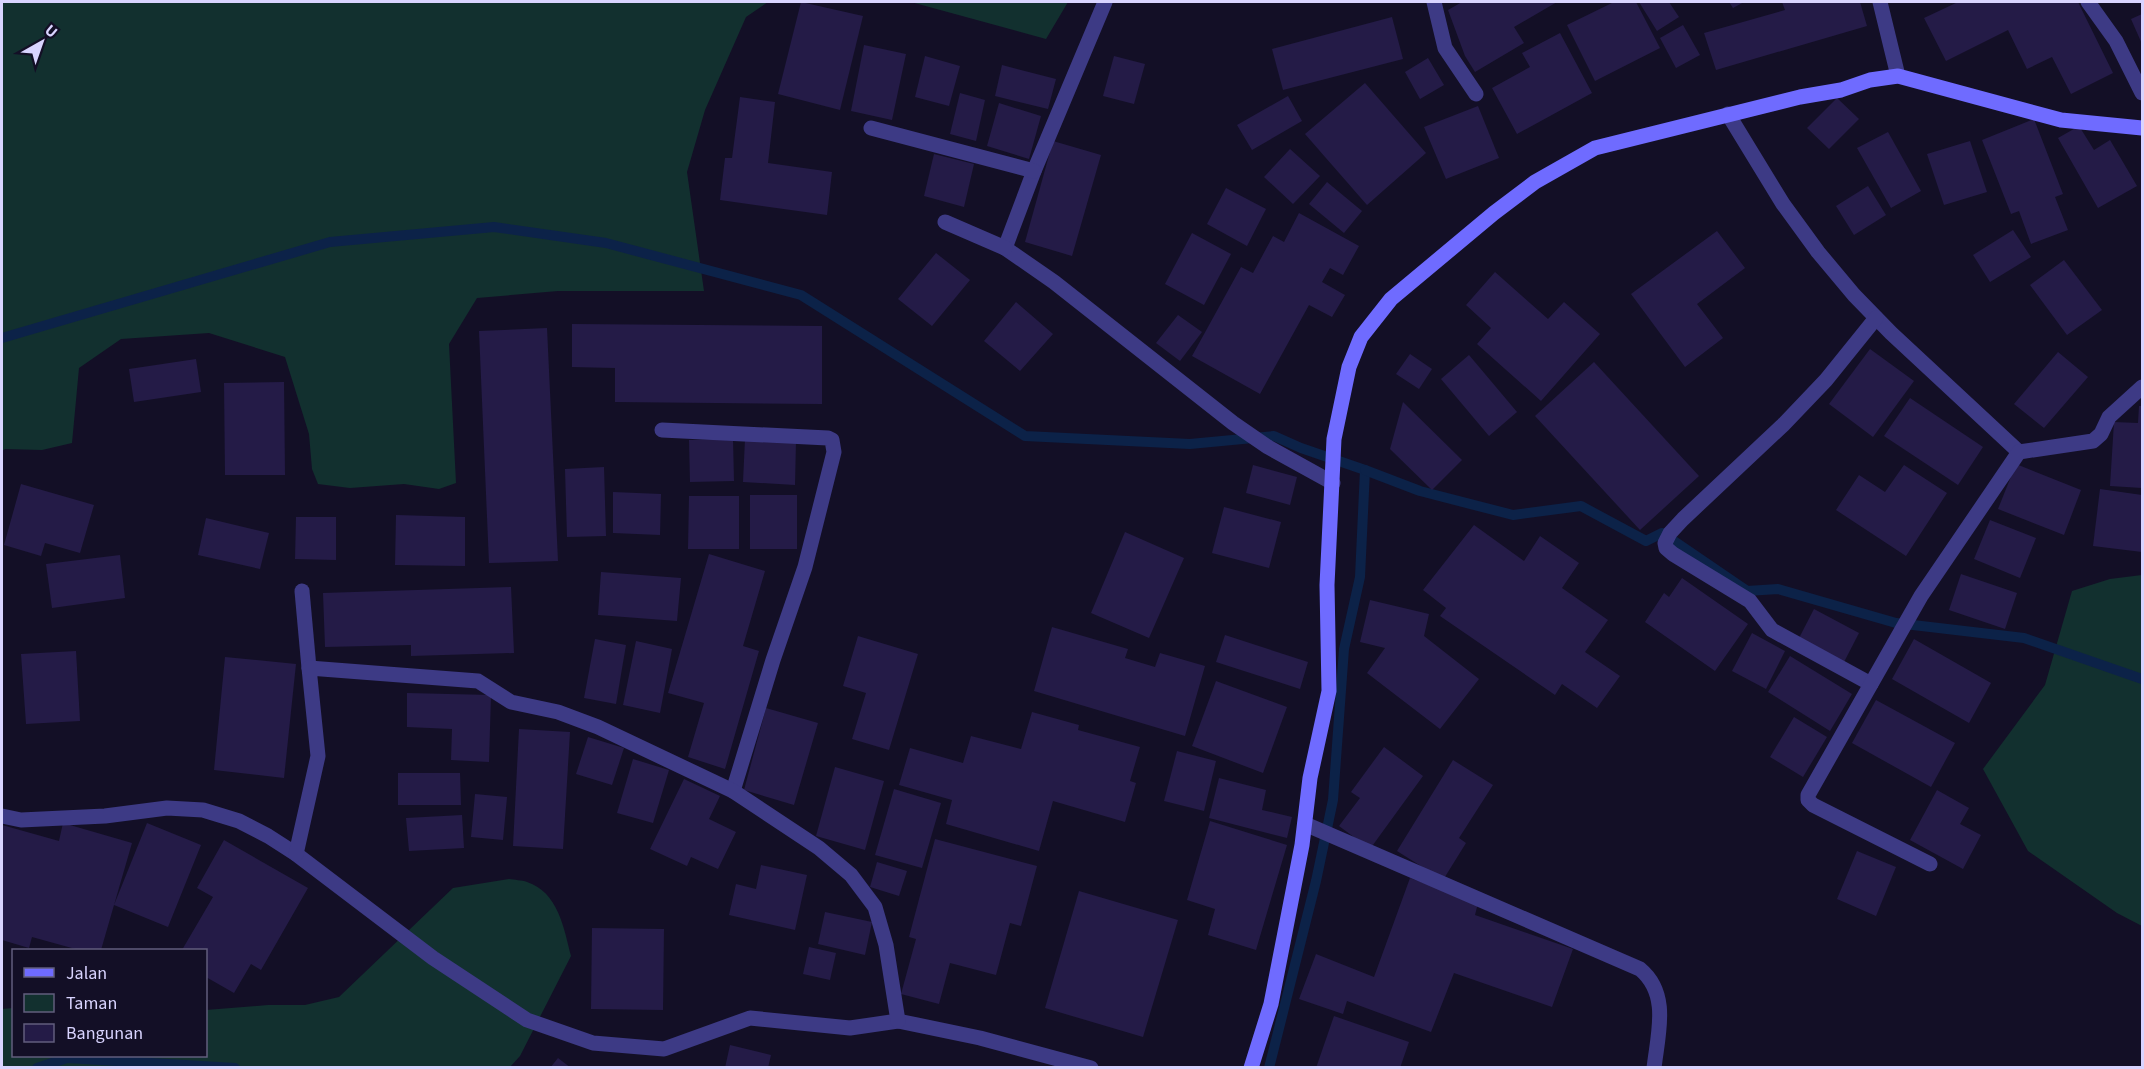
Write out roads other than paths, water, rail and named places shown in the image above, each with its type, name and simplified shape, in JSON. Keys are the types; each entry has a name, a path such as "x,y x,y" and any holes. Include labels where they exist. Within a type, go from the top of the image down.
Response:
{"street":[{"path":"1005,248 1034,171 1105,2"},
{"path":"1434,2 1445,48 1476,94"},
{"path":"1880,2 1898,76"},
{"path":"2088,2 2116,41 2142,93"},
{"path":"1251,1068 1271,1004 1312,827 1310,778 1329,691 1327,585 1334,439 1349,367 1361,337 1391,299 1535,182 1595,148 1728,114 1840,90 1870,80 1898,76 2061,120 2142,128"},
{"path":"1728,114 1783,204 1818,252 1876,318 2019,452"},
{"path":"871,128 1034,171"},
{"path":"945,222 1005,248 1054,282 1233,423 1268,447 1333,477"},
{"path":"1871,684 1772,630 1750,601 1666,548 1668,537 1805,403 1876,318"},
{"path":"1929,864 1814,806 1808,800 1808,795 1920,596 2019,452 2093,441 2101,435 2109,417 2142,387"},
{"path":"662,430 828,438 833,445 834,452 805,567 773,660 733,791"},
{"path":"296,854 318,756 303,591"},
{"path":"309,668 477,681 511,702 558,712 598,727 733,791 819,848 851,875 874,907 886,945 898,1021"},
{"path":"2,816 21,820 105,816 167,808 203,810 239,820 296,854 433,958 527,1020 593,1043 664,1049 750,1018 850,1028 898,1021 980,1038 1056,1063 1091,1068"},
{"path":"1312,827 1640,969 1650,980 1660,1001 1654,1068"}],"waterway":[{"path":"2,338 330,242 494,227 606,243 801,295 1025,436 1190,444 1274,436 1365,470 1360,577 1344,649 1333,800 1316,881 1269,1068"},
{"path":"1365,470 1420,491 1513,515 1581,506 1646,541 1662,533 1747,591 1778,589 1896,623 2024,638 2142,679"},
{"path":"37,1068 67,1058 235,1068"}]}
